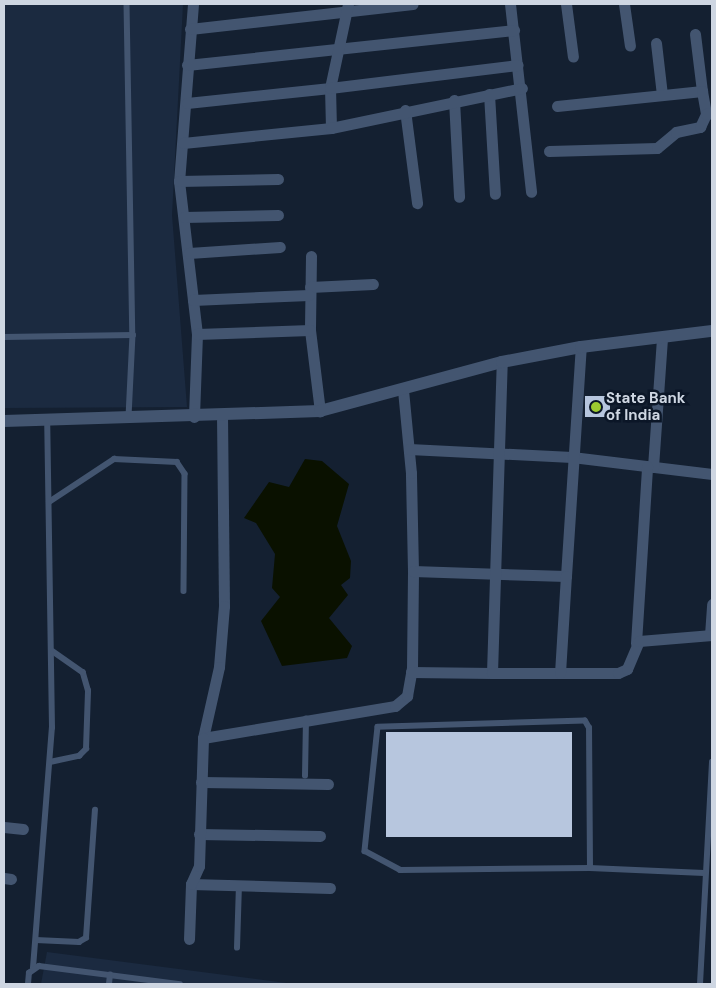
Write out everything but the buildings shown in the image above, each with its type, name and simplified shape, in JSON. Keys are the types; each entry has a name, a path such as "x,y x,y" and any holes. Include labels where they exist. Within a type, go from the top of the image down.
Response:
{"street":[{"path":"193,4 187,65 187,103 178,181 184,217 197,334 194,417"},
{"path":"190,30 347,8 413,4"},
{"path":"510,4 522,88 531,192"},
{"path":"566,4 573,57"},
{"path":"624,4 630,46"},
{"path":"331,128 330,88 347,8"},
{"path":"187,65 514,30"},
{"path":"550,152 657,148 676,132 708,121 702,91 695,34"},
{"path":"656,43 662,95"},
{"path":"187,103 518,65"},
{"path":"183,143 331,128 405,110 522,88"},
{"path":"557,106 702,91"},
{"path":"488,94 495,194"},
{"path":"454,100 459,197"},
{"path":"405,110 416,203"},
{"path":"178,181 278,179"},
{"path":"184,217 278,215"},
{"path":"188,253 280,247"},
{"path":"311,256 310,330 320,411"},
{"path":"193,300 373,284"},
{"path":"197,334 310,330"},
{"path":"4,421 194,417 320,411 502,362 581,347 712,331"},
{"path":"411,672 623,672 636,643 662,337"},
{"path":"560,673 572,457 581,347"},
{"path":"492,673 496,452 502,362"},
{"path":"203,738 306,719 395,706 407,696 411,672 413,571 409,449 402,390"},
{"path":"189,939 191,884 198,866 203,738 219,668 224,606 222,415"},
{"path":"409,449 572,457 712,474"},
{"path":"413,571 566,576"},
{"path":"636,643 711,635 712,604"},
{"path":"201,782 328,784"},
{"path":"4,827 23,829"},
{"path":"199,834 320,836"},
{"path":"191,884 330,888"}],"lane":[{"path":"127,4 133,335 130,417"},
{"path":"4,337 133,335"},
{"path":"28,984 33,968 36,940 50,762 53,652 46,419"},
{"path":"49,502 114,459 177,462 185,474 184,591"},
{"path":"50,762 79,756 86,749 88,691 83,673 53,652"},
{"path":"305,776 306,719"},
{"path":"590,868 590,728 585,721 378,727 365,851 400,870 590,868 704,873"},
{"path":"700,984 704,873 712,762"},
{"path":"36,940 79,942 86,938 95,810"},
{"path":"238,948 239,885"},
{"path":"33,968 180,984"},
{"path":"109,984 110,975"}],"shaded area":[{"path":"4,4 183,4 172,215 187,407 4,408"},
{"path":"305,459 322,461 349,484 337,526 351,561 350,578 341,585 348,595 329,618 352,646 347,658 282,666 261,621 280,597 272,588 275,554 256,523 244,518 269,482 289,487"},
{"path":"47,952 294,984 41,984"}],"place":[{"name":"State Bank of India","path":"596,407"}]}
